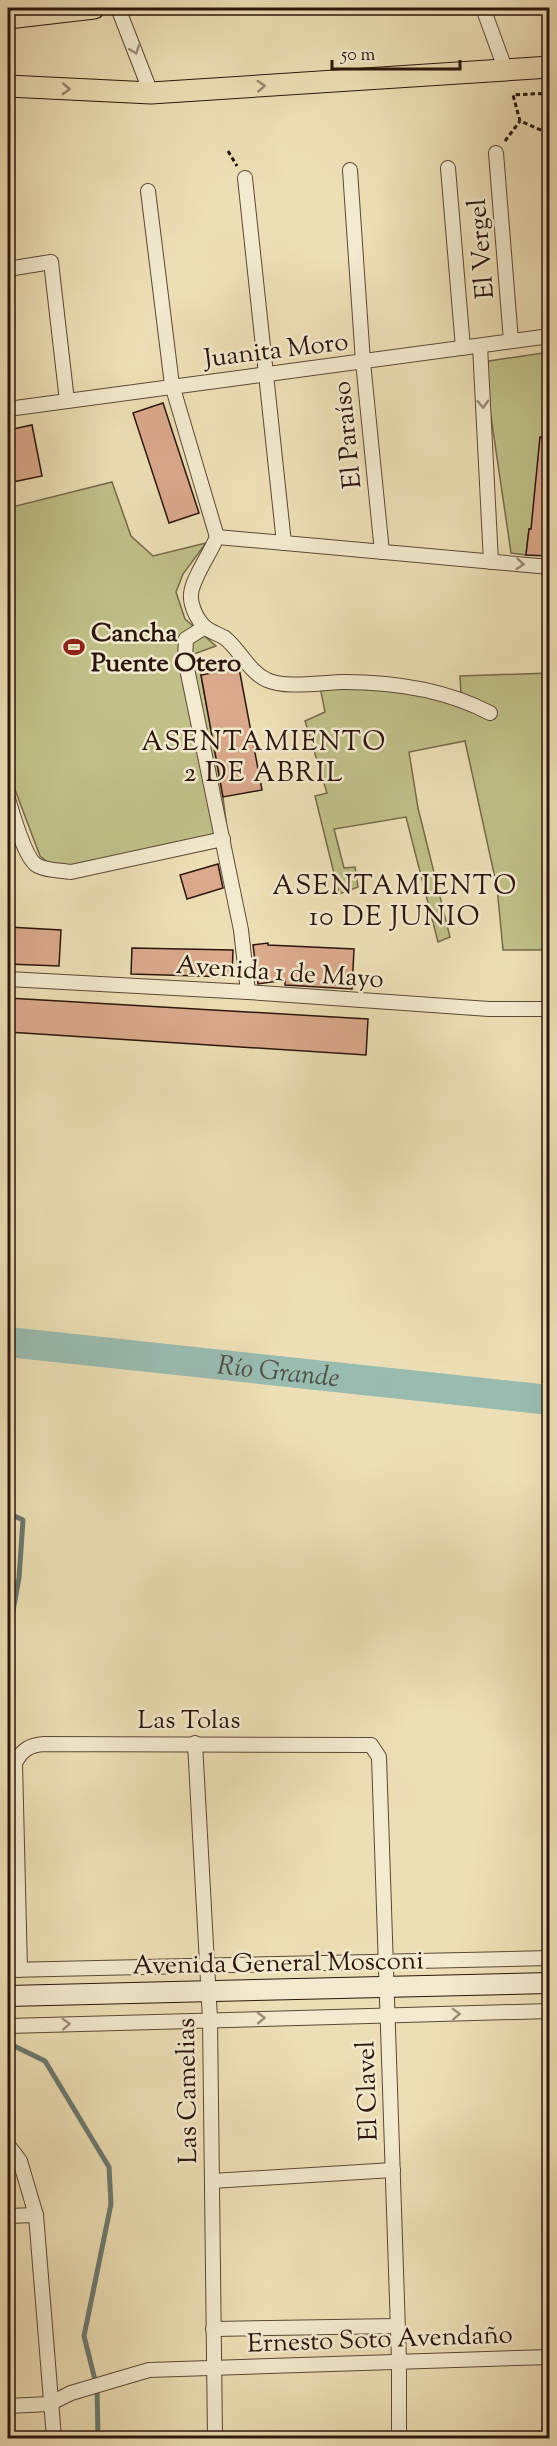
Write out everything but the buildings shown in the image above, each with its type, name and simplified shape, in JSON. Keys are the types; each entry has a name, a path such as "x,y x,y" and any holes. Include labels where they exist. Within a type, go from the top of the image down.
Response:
{"main road":[{"path":"8,18 94,8"},
{"path":"8,86 151,93 549,67"},
{"name":"Avenida General Mosconi","path":"8,1996 549,1983"}],"street":[{"path":"118,8 151,93"},
{"path":"483,8 506,71"},
{"name":"El Vergel","path":"496,153 511,342"},
{"path":"448,168 463,348"},
{"name":"El Paraíso","path":"350,170 363,362 382,552"},
{"path":"245,178 284,543"},
{"path":"148,191 172,385 217,537 208,560 193,582 190,598 194,611 205,627 225,639 258,674 267,680 281,683 345,682 400,685 466,700 490,713"},
{"path":"8,269 51,262 67,401"},
{"name":"Juanita Moro","path":"8,409 172,385 363,362 549,336"},
{"path":"480,346 491,562"},
{"path":"217,537 549,567"},
{"path":"205,627 186,639 184,659 242,930 248,992"},
{"path":"8,799 27,853 36,865 46,869 71,872 223,839"},
{"name":"Avenida 1 de Mayo","path":"8,979 248,992 489,1009 549,1009"},
{"name":"Las Tolas","path":"14,1970 15,1763 22,1751 32,1745 195,1743 371,1745"},
{"name":"Las Camelias","path":"195,1743 210,2019 215,2439"},
{"name":"El Clavel","path":"371,1745 379,1757 398,2326 399,2439"},
{"path":"14,1970 549,1958"},
{"path":"8,2026 549,2012"},
{"path":"8,2145 20,2161 36,2215 54,2439"},
{"path":"212,2181 393,2170"},
{"path":"8,2216 36,2215"},
{"path":"213,2329 398,2326"},
{"name":"Ernesto Soto Avendaño","path":"50,2404 70,2393 149,2370 549,2357"},
{"path":"8,2406 50,2404"}],"path":[{"path":"520,121 513,95 549,93"},
{"path":"520,121 549,134"},
{"path":"496,153 520,121"}],"green space":[{"path":"549,352 549,531 529,529 526,555 511,553 484,369 489,361"},
{"path":"112,482 131,536 153,556 206,543 183,574 176,592 185,619 216,646 194,654 201,675 223,797 229,845 135,864 60,872 40,856 8,771 8,508"},
{"path":"549,673 550,939 544,940 542,950 503,950 497,887 465,741 409,752 418,808 450,937 438,942 406,817 334,829 344,868 355,867 358,887 339,894 315,796 327,793 305,721 325,712 320,687 461,694 460,676"}],"waterway":[{"name":"Río Grande","path":"8,1342 550,1400"},
{"path":"8,1513 23,1520 19,1578 8,1638"},
{"path":"8,2043 45,2061 109,2167 111,2204 84,2336 97,2388 98,2438"}],"place":[{"name":"Cancha Puente Otero","path":"74,647"}],"district":[{"name":"ASENTAMIENTO 2 DE ABRIL","path":"264,756"},
{"name":"ASENTAMIENTO 10 DE JUNIO","path":"395,900"}]}
